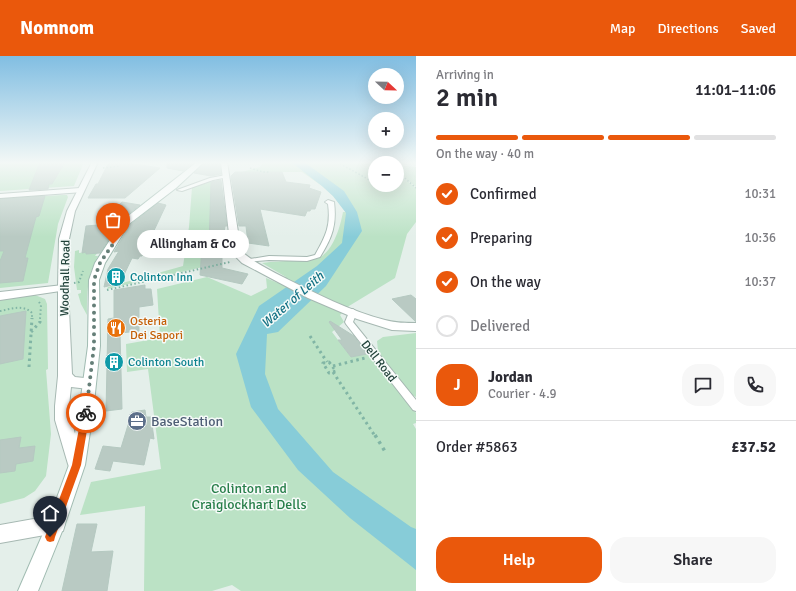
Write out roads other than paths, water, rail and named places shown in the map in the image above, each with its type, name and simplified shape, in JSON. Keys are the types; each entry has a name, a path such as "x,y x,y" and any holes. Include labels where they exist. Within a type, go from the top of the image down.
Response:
{"street":[{"name":"Woodhall Road","path":"77,465 63,420 62,406 65,376 63,288 64,239 71,211 82,187"},
{"path":"28,591 56,524 77,465 94,346 94,280 100,263 126,222 172,187"},
{"path":"228,187 234,222 236,252 246,261"},
{"path":"0,196 80,190"},
{"name":"Dell Road","path":"246,261 326,302 382,324 416,327"},
{"path":"0,296 63,288"},
{"path":"65,376 72,382 89,382"},
{"path":"0,534 56,524"}],"lane":[{"path":"180,190 188,187"},
{"path":"246,261 269,258 308,259 318,256 332,232 333,217 331,202 328,202"},
{"name":"Dell Road","path":"353,312 350,322 416,407"}],"water":[{"name":"Water of Leith","path":"323,187 338,187 344,191 357,212 362,231 326,286 278,332 267,334 265,374 278,409 333,472 416,529 416,570 350,518 298,470 251,407 236,354 259,306 317,266 342,243 346,213 333,196"}],"place":[{"name":"Allingham & Co","path":"113,244"},
{"name":"Colinton Inn","path":"116,277"},
{"name":"Osteria Dei Sapori","path":"116,328"},
{"name":"Colinton South","path":"114,362"},
{"name":"BaseStation","path":"137,421"}],"park label":[{"name":"Colinton and Craiglockhart Dells","path":"249,496"}]}
